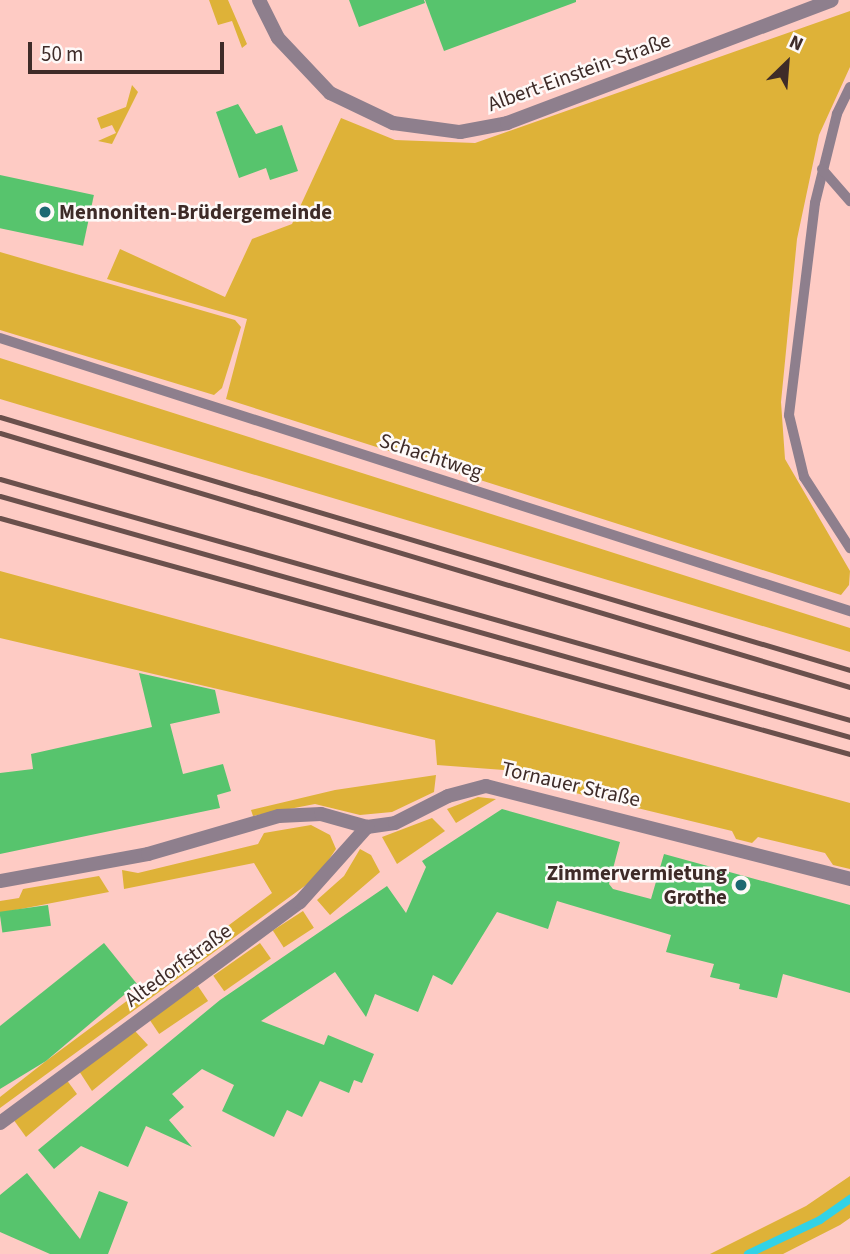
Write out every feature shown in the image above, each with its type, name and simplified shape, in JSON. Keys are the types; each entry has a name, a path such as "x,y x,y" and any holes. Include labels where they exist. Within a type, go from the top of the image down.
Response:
{"street":[{"name":"Albert-Einstein-Straße","path":"259,0 278,38 330,93 393,123 460,132 507,123 832,0"},
{"name":"Tornauer Straße","path":"0,881 148,854 279,816 321,814 367,827 395,823 467,789 509,787 850,879"},
{"name":"Altedorfstraße","path":"0,1123 300,902 367,827"}],"lane":[{"path":"850,87 822,169 800,296 789,415 804,477 850,548"},
{"path":"822,169 850,201"},
{"name":"Schachtweg","path":"0,338 850,611"}],"shaded area":[{"path":"209,0 228,0 247,44 242,48 232,21 218,25"},
{"path":"850,11 850,67 819,135 797,239 781,402 785,459 850,571 849,585 841,595 226,399 247,319 107,279 120,249 225,297 252,239 292,224 341,118 395,140 475,143"},
{"path":"132,85 138,92 112,144 98,141 116,133 112,125 101,129 97,118 126,107"},
{"path":"0,252 235,320 241,327 222,388 214,395 0,330"},
{"path":"0,358 850,628 850,652 0,399"},
{"path":"0,571 850,803 850,869 833,865 825,853 758,837 752,843 736,839 732,831 526,781 527,776 504,770 437,765 435,740 0,638"},
{"path":"436,775 434,792 392,812 360,815 315,804 253,816 251,810 335,790"},
{"path":"478,797 496,799 456,823 447,809"},
{"path":"432,818 445,831 397,864 382,837"},
{"path":"311,825 330,835 336,849 317,877 0,1108 0,1097 272,893 254,863 124,889 122,870 138,873 258,844 264,833"},
{"path":"360,849 371,855 380,872 330,915 317,900 344,876"},
{"path":"99,876 109,892 0,913 0,901 19,898 23,889"},
{"path":"303,911 314,928 284,947 273,931"},
{"path":"260,943 271,959 224,991 213,976"},
{"path":"198,986 208,1001 159,1034 149,1019"},
{"path":"135,1031 148,1045 92,1091 79,1071"},
{"path":"66,1079 77,1094 26,1137 13,1119"},
{"path":"850,1176 850,1218 840,1225 783,1254 710,1254 806,1206"}],"building":[{"path":"349,0 424,0 425,3 359,27"},
{"path":"425,0 576,0 576,2 444,51"},
{"path":"238,104 256,134 282,125 298,171 270,180 266,168 239,178 216,112"},
{"name":"Mennoniten-Brüdergemeinde","path":"0,175 94,195 83,246 0,228"},
{"path":"139,673 215,690 220,713 170,724 183,774 223,764 231,791 217,795 220,808 0,854 0,773 33,769 31,754 152,727"},
{"path":"502,809 620,842 609,884 613,889 651,899 664,854 850,905 850,993 783,974 777,998 739,989 740,984 710,977 714,964 666,952 671,935 557,901 548,929 497,912 452,985 433,975 418,1012 375,994 366,1017 335,972 261,1021 324,1045 328,1035 374,1054 362,1083 354,1080 349,1093 320,1081 302,1117 287,1110 274,1137 222,1111 234,1085 202,1069 172,1094 184,1107 169,1120 192,1147 146,1126 128,1167 81,1146 54,1169 38,1150 220,1000 387,886 406,913 426,867 422,861"},
{"path":"48,905 51,926 2,933 0,912"},
{"path":"104,943 137,984 46,1061 0,1089 0,1026"},
{"path":"27,1173 80,1239 99,1191 128,1202 108,1254 50,1254 0,1232 0,1195"}],"waterway":[{"path":"748,1254 820,1220 850,1199"}],"railway":[{"path":"0,417 850,670"},
{"path":"0,433 850,687"},
{"path":"0,479 850,720"},
{"path":"0,496 850,737"},
{"path":"0,518 850,754"}],"place":[{"name":"Mennoniten-Brüdergemeinde","path":"45,212"},
{"name":"Zimmervermietung Grothe","path":"741,885"}]}
